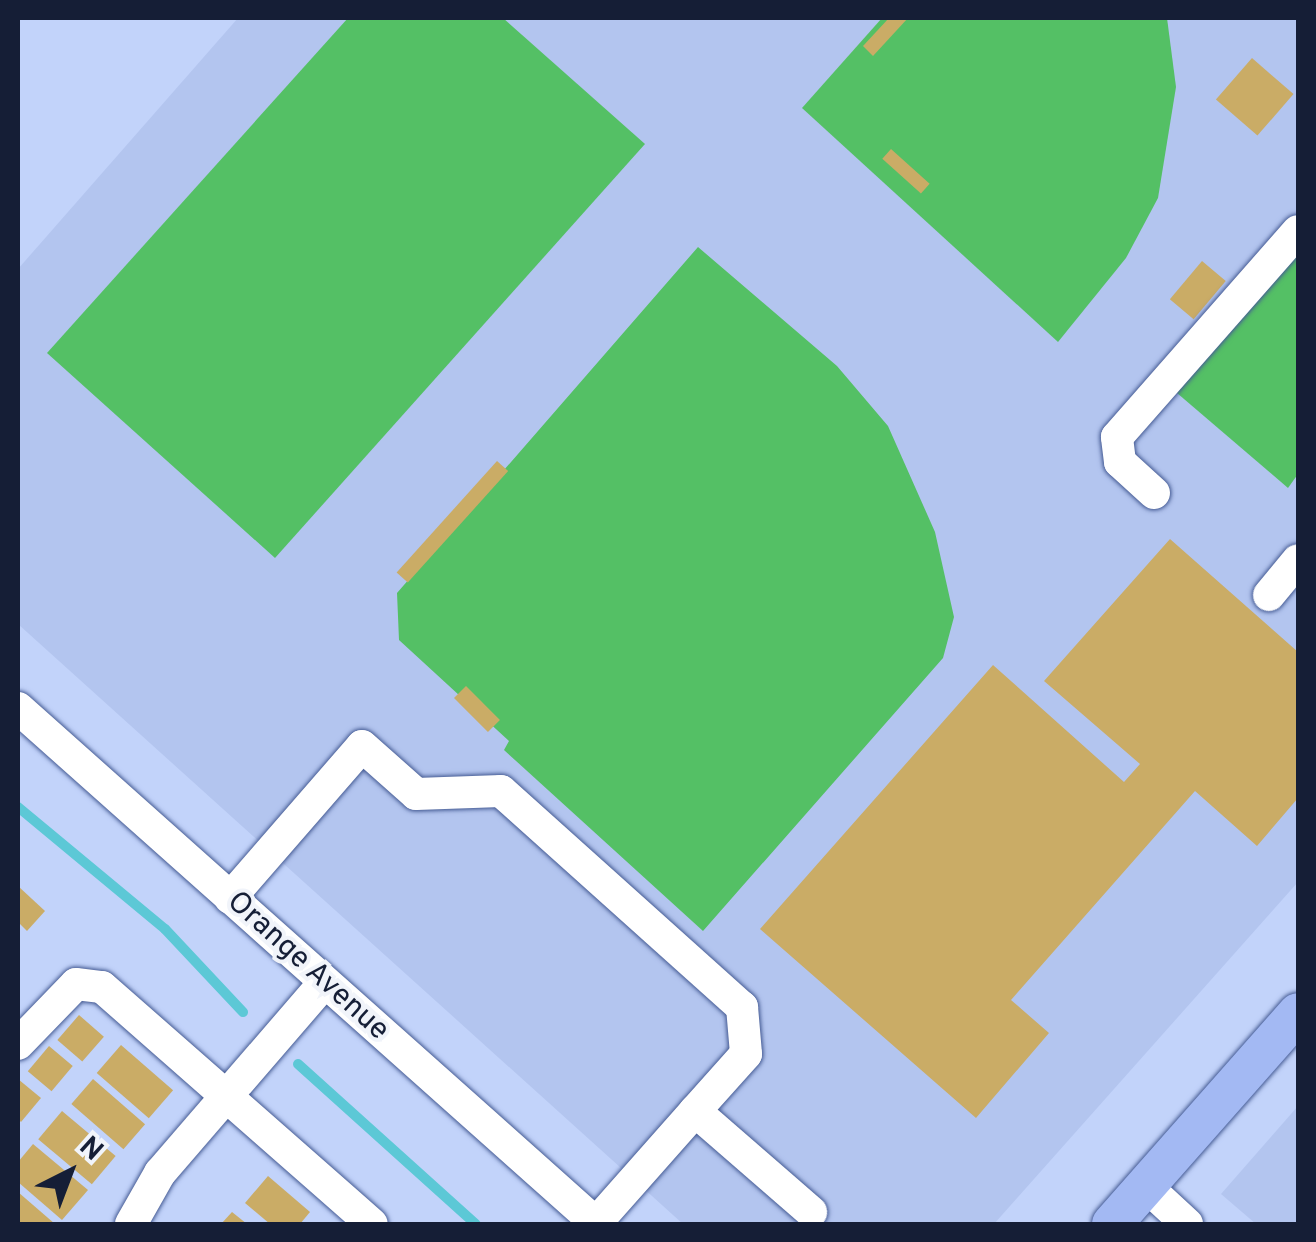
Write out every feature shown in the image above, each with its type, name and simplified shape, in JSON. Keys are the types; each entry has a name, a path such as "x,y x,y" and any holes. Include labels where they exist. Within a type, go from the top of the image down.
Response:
{"main road":[{"path":"1112,1224 1298,1012"}],"street":[{"path":"1154,493 1120,462 1117,436 1298,231"},
{"path":"1269,595 1298,560"},
{"name":"Orange Avenue","path":"18,708 597,1224"},
{"path":"230,898 362,746 416,794 500,791 742,1007 746,1054 597,1224"},
{"path":"18,1044 87,981 227,1096 372,1224"},
{"path":"131,1224 160,1173 325,982"},
{"path":"695,1111 811,1212"},
{"path":"1146,1186 1187,1224"}],"shaded area":[{"path":"238,18 1298,18 1298,882 994,1224 683,1224 18,624 18,269"},
{"path":"1298,1106 1298,1224 1256,1224 1221,1194"}],"green space":[{"path":"348,18 503,18 645,144 275,558 47,353"},
{"path":"882,18 1167,18 1176,87 1158,198 1126,258 1058,342 802,108"},
{"path":"698,247 837,366 888,426 935,532 954,617 943,658 703,931 504,750 509,741 399,640 397,593"},
{"path":"1298,255 1298,474 1288,488 1177,393"}],"building":[{"path":"889,18 908,18 873,56 863,46"},
{"path":"1252,58 1294,94 1257,136 1216,100"},
{"path":"891,149 930,184 921,193 882,159"},
{"path":"1202,261 1226,281 1194,319 1170,299"},
{"path":"497,461 508,471 408,583 397,572"},
{"path":"1170,539 1298,652 1298,798 1257,846 1195,791 1011,1000 1049,1033 976,1118 760,929 993,665 1124,782 1140,764 1044,681"},
{"path":"466,686 500,720 488,732 454,698"},
{"path":"18,886 45,911 27,931 18,922"},
{"path":"79,1015 104,1037 82,1062 57,1040"},
{"path":"121,1045 173,1090 149,1118 97,1073"},
{"path":"49,1046 73,1066 52,1091 28,1071"},
{"path":"18,1079 41,1098 21,1122 18,1119"},
{"path":"93,1079 145,1124 123,1149 71,1104"},
{"path":"62,1111 116,1156 92,1184 38,1139"},
{"path":"33,1144 88,1190 62,1220 18,1182 18,1162"},
{"path":"268,1176 310,1212 300,1224 270,1224 245,1203"},
{"path":"18,1192 55,1224 18,1224"},
{"path":"232,1212 247,1224 221,1224"}],"waterway":[{"path":"18,807 165,929 243,1012"},
{"path":"298,1064 476,1224"}]}
